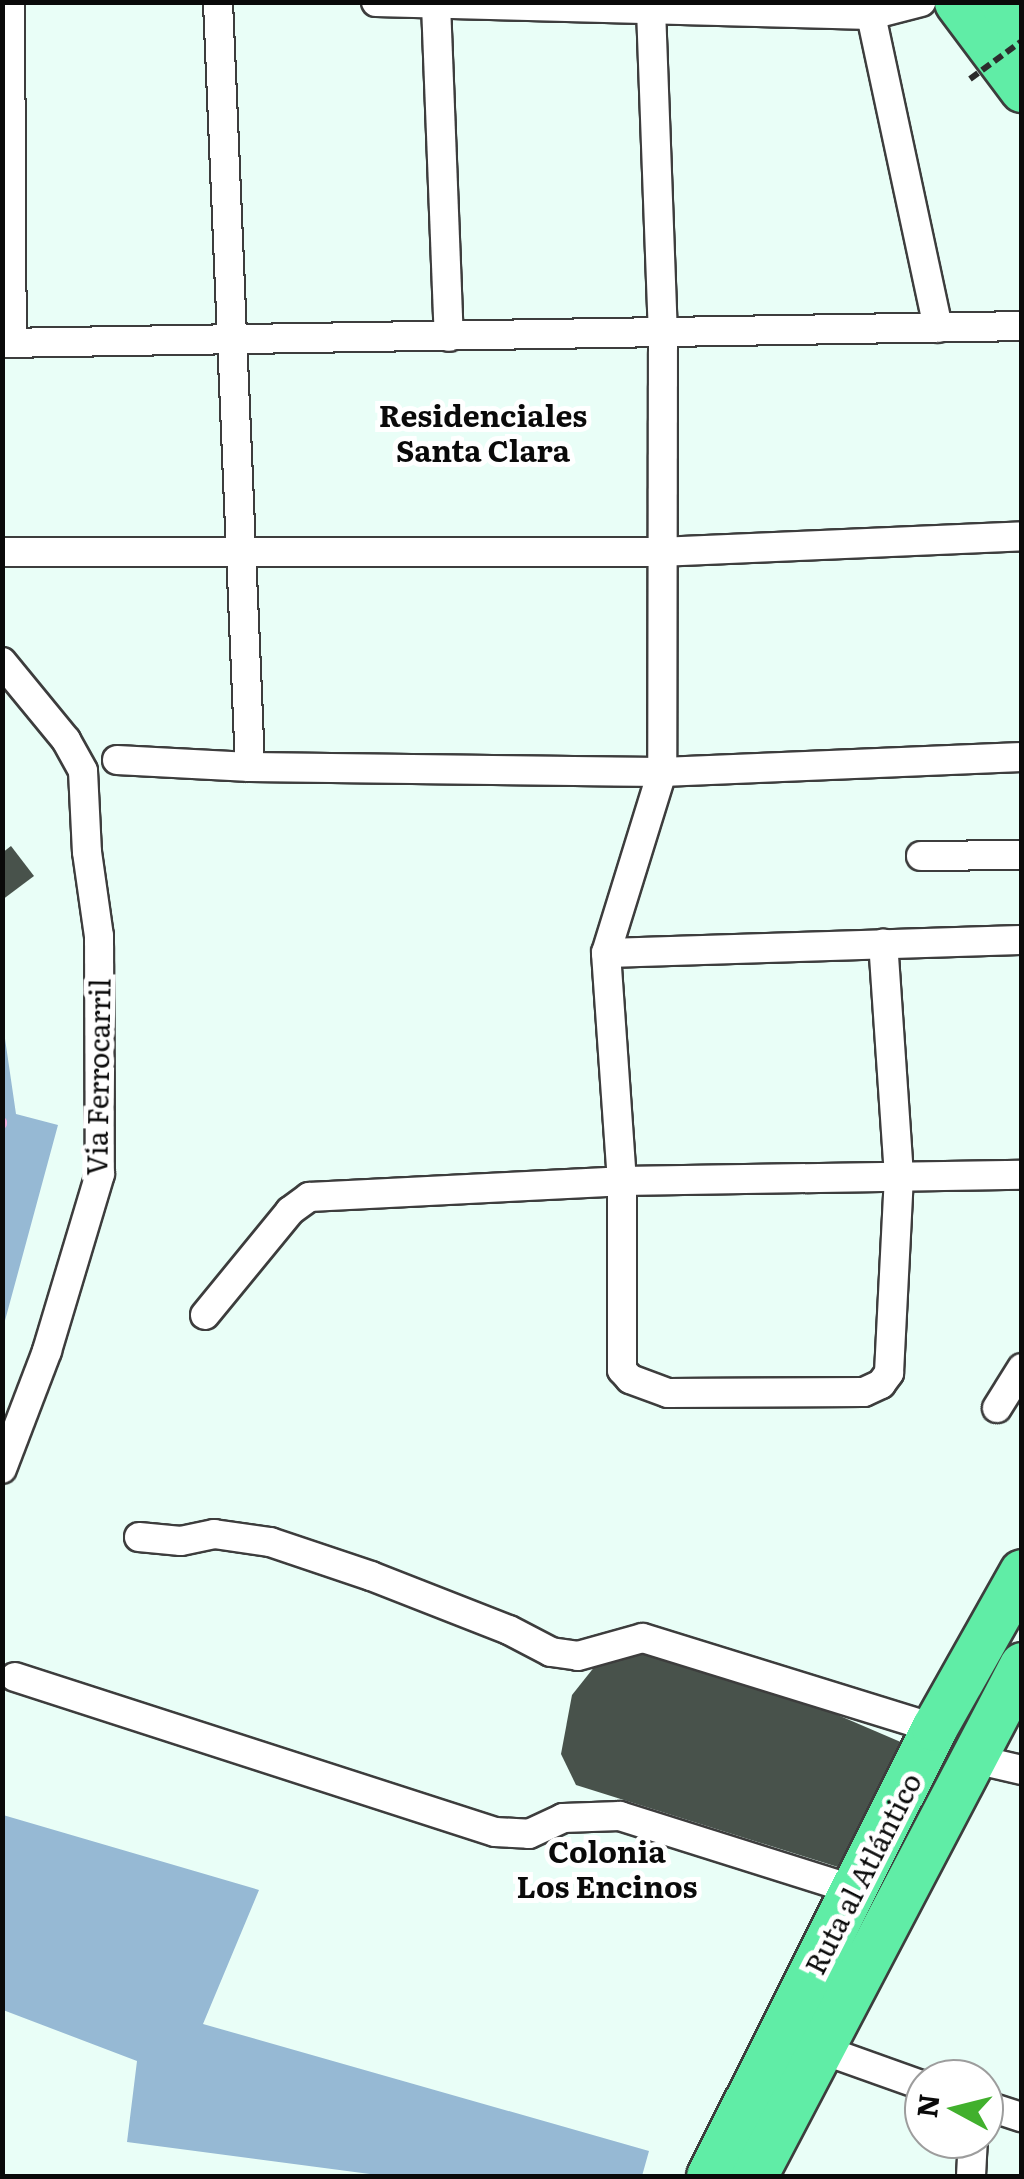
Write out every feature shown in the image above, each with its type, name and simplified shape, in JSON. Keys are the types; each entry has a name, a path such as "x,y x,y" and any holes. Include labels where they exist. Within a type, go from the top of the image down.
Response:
{"highway":[{"path":"956,2 1022,88"},
{"path":"1002,2 1022,30"},
{"name":"Ruta al Atlántico","path":"708,2176 934,1728 1022,1572"},
{"name":"Ruta al Atlántico","path":"754,2176 1022,1665"}],"street":[{"path":"10,2 7,343 1022,326"},
{"path":"218,2 250,767"},
{"path":"376,2 871,15 921,2"},
{"path":"436,4 449,337"},
{"path":"652,9 663,334 662,772 606,953 622,1181 622,1370 630,1379 668,1393 864,1392 882,1384 889,1372 899,1176 883,944"},
{"path":"871,15 938,328"},
{"path":"2,552 661,552 1022,536"},
{"name":"Via Ferrocarril","path":"2,662 66,740 83,771 87,852 99,936 100,1174 47,1351 2,1469"},
{"path":"117,760 250,767 662,772 1022,757"},
{"path":"921,856 1022,855"},
{"path":"606,953 1022,940"},
{"path":"205,1315 290,1211 309,1197 622,1181 1022,1175"},
{"path":"997,1408 1022,1368"},
{"path":"139,1537 181,1541 214,1534 270,1542 509,1630 551,1652 578,1656 643,1638 934,1728"},
{"path":"15,1677 495,1832 529,1834 563,1818 620,1816 854,1890"},
{"path":"970,1758 1022,1770"},
{"path":"823,2050 904,2079"}],"path":[{"path":"970,79 1022,41"}],"shaded area":[{"path":"3,1025 16,1114 58,1125 3,1328"},
{"path":"3,1815 259,1890 203,2024 649,2151 642,2176 385,2176 127,2142 137,2061 3,2010"}],"building":[{"path":"11,846 34,876 2,900 2,853"},
{"path":"632,1646 761,1682 903,1743 841,1868 576,1785 561,1754 572,1695 603,1656"}],"district":[{"name":"Residenciales Santa Clara","path":"483,431"},
{"name":"Colonia Los Encinos","path":"607,1867"}]}
